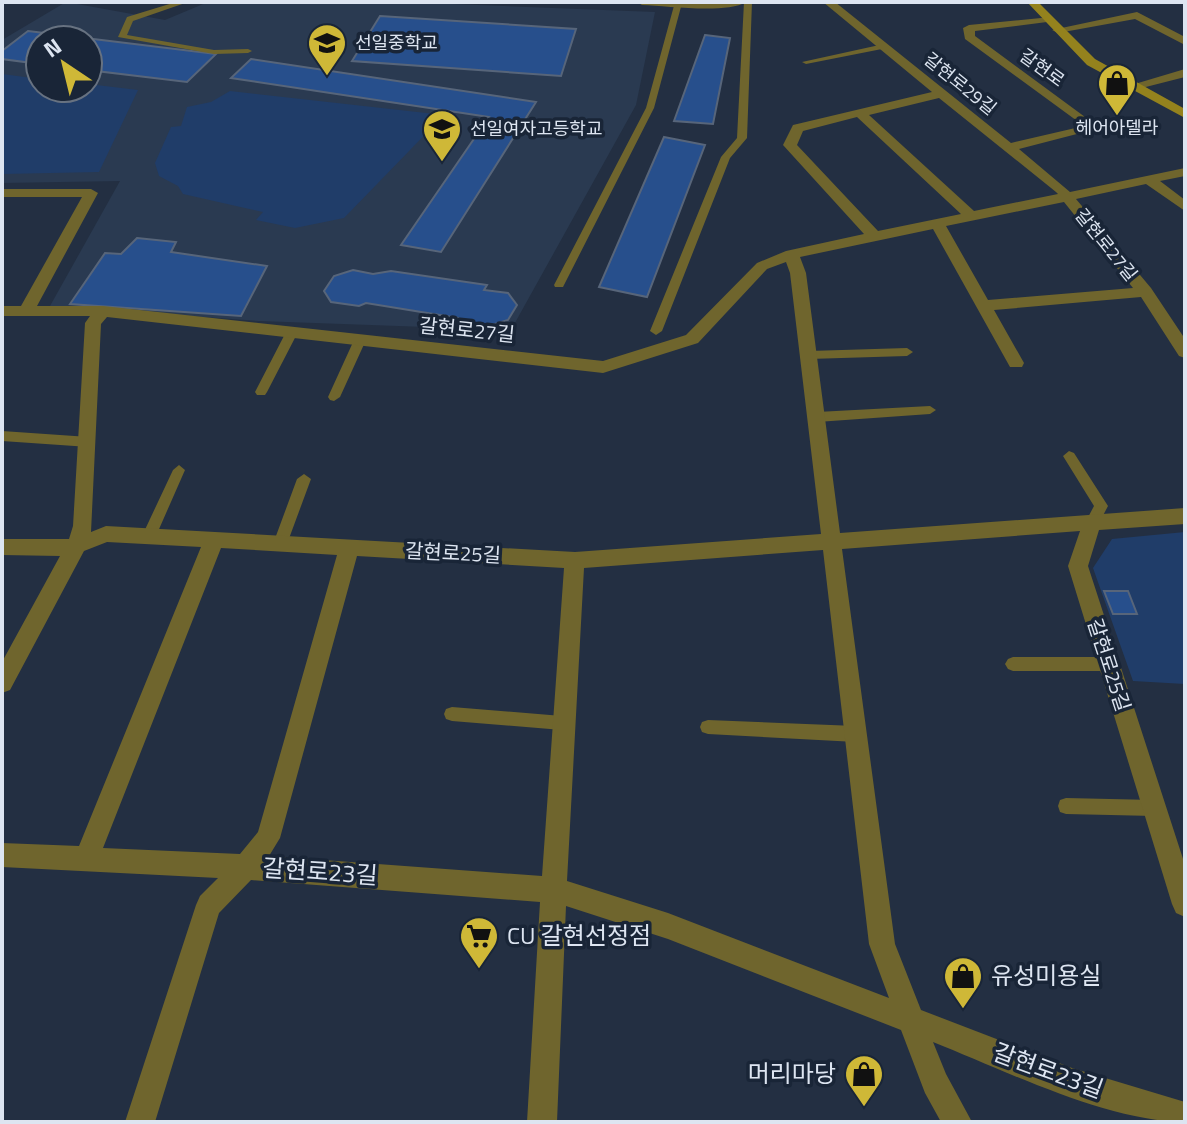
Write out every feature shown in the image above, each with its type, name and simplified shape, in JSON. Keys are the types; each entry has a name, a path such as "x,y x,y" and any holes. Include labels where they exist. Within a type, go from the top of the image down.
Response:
{"main road":[{"name":"갈현로","path":"1032,2 1091,62 1183,111"}],"street":[{"path":"642,2 741,2"},
{"name":"갈현로29길","path":"828,2 1067,197"},
{"path":"1058,30 1137,15 1185,42"},
{"name":"갈현로","path":"1009,147 1094,128 969,37 969,28 1047,19"},
{"path":"1134,86 1185,73"},
{"path":"875,237 790,145 798,128 943,93"},
{"path":"860,113 972,217"},
{"name":"갈현로27길","path":"2,311 103,311 603,367 692,339 762,266 791,254 1185,172"},
{"path":"1149,180 1185,207"},
{"path":"2,193 91,193 26,311"},
{"name":"갈현로27길","path":"1067,197 1145,292"},
{"path":"937,224 1016,363"},
{"path":"791,254 798,273 809,355 882,944 935,1083 957,1122"},
{"path":"983,306 1145,292 1185,352"},
{"path":"4,677 75,548 83,526 93,323 103,311"},
{"name":"갈현로25길","path":"75,548 106,534 575,560 1185,516"},
{"name":"갈현로25길","path":"1092,523 1078,566 1154,808"},
{"path":"86,859 214,540"},
{"path":"2,547 75,548"},
{"path":"140,1122 209,905 246,867 268,838 349,548"},
{"path":"542,1122 562,723 575,560"},
{"path":"1154,808 1185,904"},
{"name":"갈현로23길","path":"2,855 246,867 554,890 668,926 1072,1082 1185,1117"}],"lane":[{"path":"184,2 130,19 122,37 214,52 248,51"},
{"path":"656,331 726,157 742,138 748,2"},
{"path":"559,285 650,108 678,3"},
{"path":"806,62 884,46"},
{"path":"261,392 292,332"},
{"path":"334,397 360,340"},
{"path":"809,355 907,352"},
{"path":"817,417 930,410"},
{"path":"2,436 89,442"},
{"path":"1069,456 1101,506 1092,523"},
{"path":"149,536 179,470"},
{"path":"280,544 304,479"},
{"path":"1013,664 1108,664"},
{"path":"452,714 562,723"},
{"path":"708,727 856,728"},
{"path":"1066,806 1154,808"}],"shaded area":[{"path":"66,2 165,20 208,2 403,2 655,12 636,105 511,330 259,321 50,306 120,181 2,183 2,40 24,27 24,104 104,104 104,24 29,24"},
{"path":"2,74 24,77 24,104 104,104 104,86 138,90 99,172 2,174"},
{"path":"230,91 444,115 344,218 295,228 256,220 263,212 183,194 178,186 159,176 155,163 171,127 181,126 187,107 211,102"},
{"path":"1185,532 1185,684 1133,681 1093,568 1112,539"}],"building":[{"path":"380,16 576,29 561,76 352,61"},
{"path":"24,34 24,62 2,59 2,51"},
{"path":"705,35 730,38 713,124 674,121"},
{"path":"104,40 216,54 187,82 104,72"},
{"path":"251,59 536,102 441,252 401,245 489,117 231,78"},
{"path":"664,137 705,145 647,297 599,287"},
{"path":"137,238 176,242 171,252 267,266 241,316 70,304 105,253 121,254"},
{"path":"353,270 373,274 391,271 487,285 484,290 508,293 517,305 508,320 485,327 462,323 458,318 366,303 359,306 331,302 324,291 334,276"},
{"path":"1104,591 1128,591 1137,614 1113,614"}],"place":[{"name":"선일중학교","path":"327,77"},
{"name":"헤어아델라","path":"1117,117"},
{"name":"선일여자고등학교","path":"442,163"},
{"name":"CU 갈현선정점","path":"479,970"},
{"name":"유성미용실","path":"963,1010"},
{"name":"머리마당","path":"864,1108"}]}
